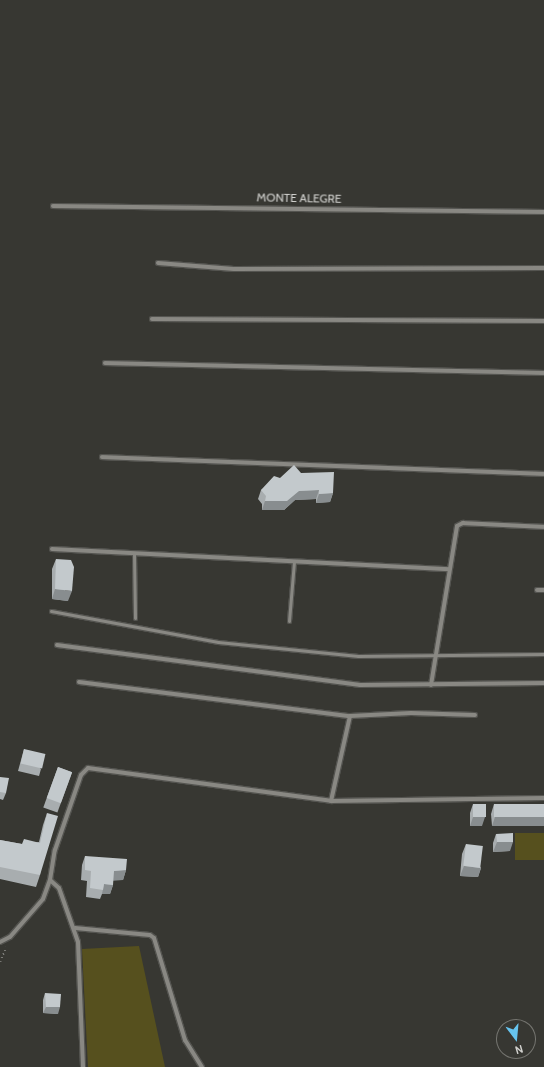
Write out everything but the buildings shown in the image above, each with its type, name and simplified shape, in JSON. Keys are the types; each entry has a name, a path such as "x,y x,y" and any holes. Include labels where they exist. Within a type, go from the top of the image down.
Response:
{"street":[{"name":"MONTE ALEGRE","path":"53,206 544,212"},
{"path":"158,263 234,269 544,268"},
{"path":"152,319 544,321"},
{"path":"106,363 544,373"},
{"path":"102,458 544,474"},
{"path":"431,685 456,528 461,524 544,527"},
{"path":"52,549 449,569"},
{"path":"537,590 544,590"},
{"path":"57,645 360,685 544,683"},
{"path":"79,682 350,716 411,713 475,715"},
{"path":"331,801 350,716"},
{"path":"0,942 10,937 43,898 50,880 55,850 81,775 88,768 331,801 544,798"},
{"path":"50,880 59,888 75,928 78,942 83,1067"},
{"path":"75,928 150,934 154,938 185,1040 202,1067"}],"lane":[{"path":"134,553 135,618"},
{"path":"289,620 294,561"},
{"path":"51,611 218,642 358,656 544,654"}],"path":[{"path":"0,962 10,937"}],"shaded area":[{"path":"515,833 544,833 544,860 515,860"},
{"path":"139,946 165,1067 88,1067 82,949"}]}
